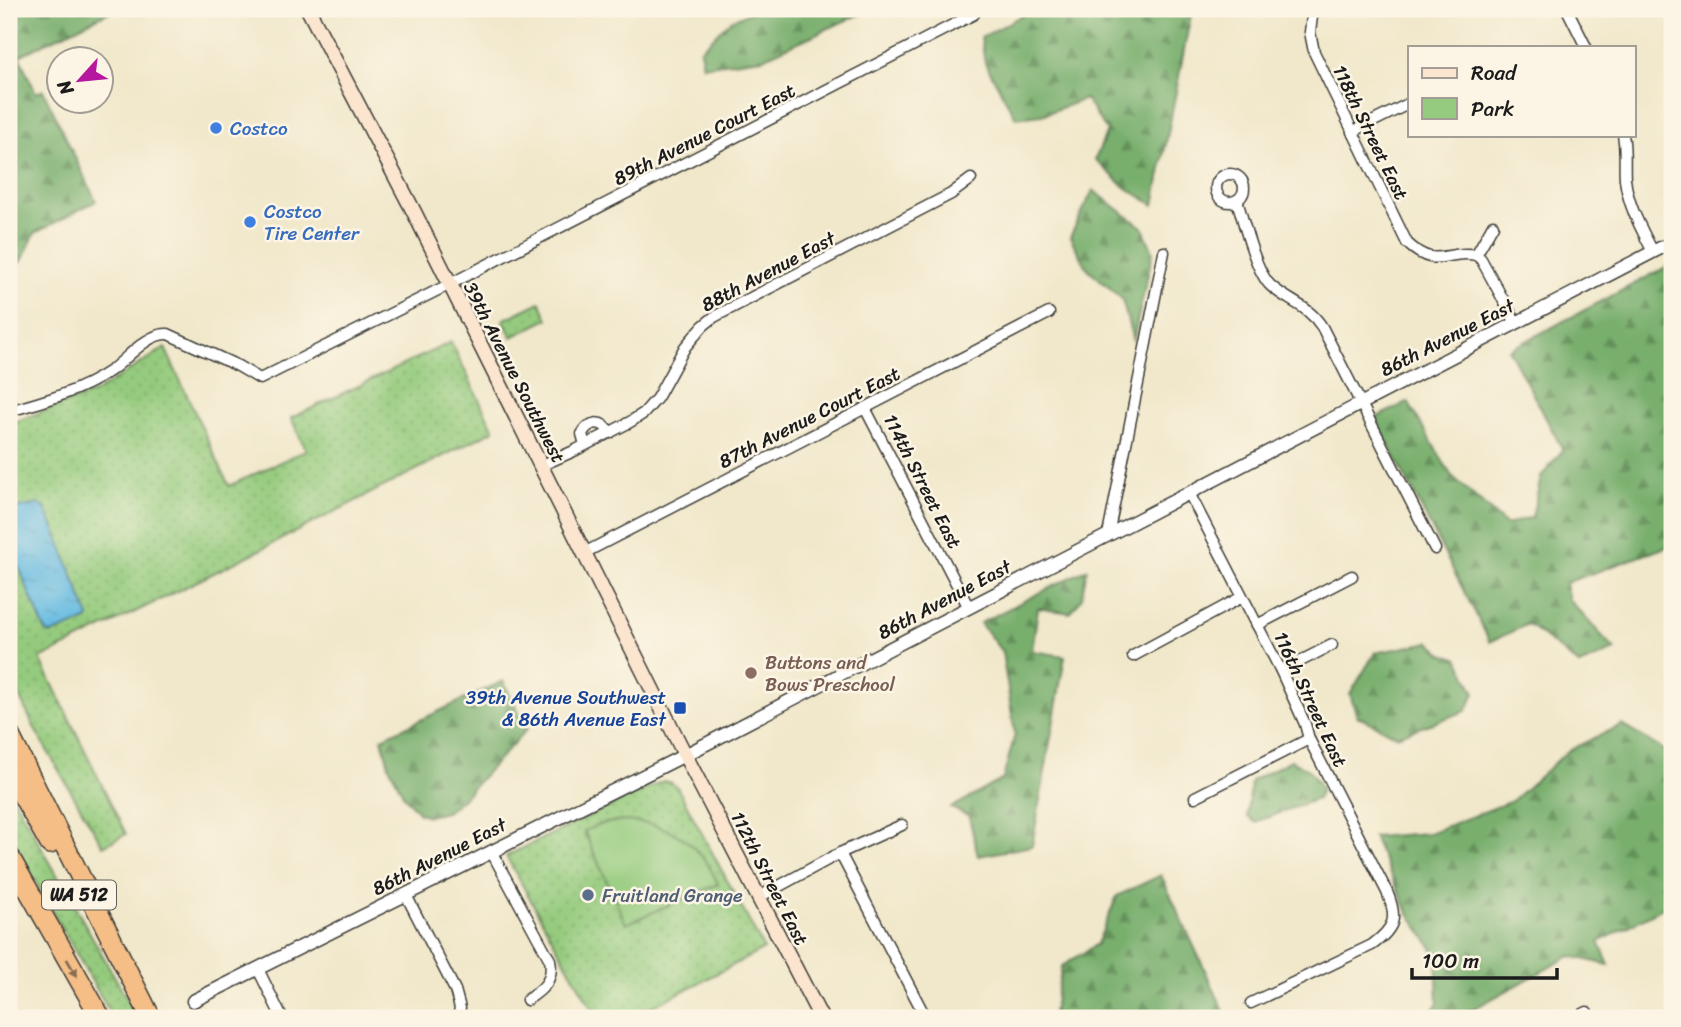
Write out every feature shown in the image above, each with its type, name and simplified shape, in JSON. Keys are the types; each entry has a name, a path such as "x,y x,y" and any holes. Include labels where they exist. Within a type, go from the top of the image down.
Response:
{"highway":[{"path":"9,734 150,1018"},
{"name":"WA 512","path":"9,772 150,1018"},
{"name":"WA 512","path":"9,856 101,1018"},
{"path":"9,862 43,917"}],"main road":[{"name":"39th Avenue Southwest","path":"308,9 450,284 685,755"},
{"name":"112th Street East","path":"685,755 821,1018"}],"street":[{"name":"118th Street East","path":"1313,9 1311,46 1406,243 1435,259 1468,253 1476,255"},
{"path":"1567,9 1586,46"},
{"name":"89th Avenue Court East","path":"9,411 92,382 148,340 162,334 168,334 238,366 260,379 974,15"},
{"path":"1352,132 1408,104"},
{"path":"1623,136 1627,194 1653,252"},
{"name":"88th Avenue East","path":"540,466 610,433 652,406 685,347 702,326 714,317 951,194 971,180"},
{"path":"1237,200 1261,273 1271,286 1312,313 1317,320 1435,549"},
{"path":"1493,225 1476,255 1481,259 1516,323"},
{"name":"86th Avenue East","path":"193,1001 685,755 1672,242"},
{"path":"1108,535 1164,252"},
{"name":"87th Avenue Court East","path":"584,553 1049,313"},
{"name":"114th Street East","path":"865,408 969,608"},
{"name":"116th Street East","path":"1189,493 1280,671 1305,724 1309,739 1392,904 1394,922 1388,933 1372,945 1251,1003"},
{"path":"1257,625 1352,576"},
{"path":"1133,656 1242,597"},
{"path":"1280,671 1332,645"},
{"path":"1195,797 1309,739"},
{"path":"759,897 840,853 902,825"},
{"path":"491,851 550,960 550,980 527,1000"},
{"path":"840,853 926,1018"},
{"path":"406,895 455,990 460,1008 458,1018"},
{"path":"258,969 282,1018"},
{"path":"1576,1018 1587,1012"}],"green space":[{"path":"9,9 115,9 19,56 36,93 43,90 46,96 46,116 55,116 96,201 35,233 22,261 9,268"},
{"path":"758,9 871,9 763,58 703,66 700,50 731,20"},
{"path":"1033,9 1192,9 1154,205 1125,187 1095,160 1107,131 1085,99 1042,115 1016,118 985,63 981,38"},
{"path":"1093,190 1143,228 1153,252 1133,341 1122,299 1087,268 1070,237"},
{"path":"1672,264 1672,545 1565,583 1569,600 1615,650 1579,665 1528,624 1490,642 1375,418 1408,402 1451,475 1506,525 1532,517 1541,477 1563,450 1509,350"},
{"path":"540,302 548,319 512,337 503,320"},
{"path":"451,342 494,430 40,659 126,834 103,846 36,731 9,675 9,424 94,393 165,348 229,486 306,450 291,418"},
{"path":"1087,569 1081,599 1070,613 1038,608 1032,651 1065,656 1032,846 978,856 969,816 951,808 1003,779 1015,734 1002,652 980,623"},
{"path":"1430,642 1443,654 1458,658 1475,693 1466,711 1397,736 1357,716 1350,694 1375,653"},
{"path":"503,681 527,729 461,800 446,812 428,816 419,813 404,796 389,766 382,738"},
{"path":"1622,725 1672,755 1672,903 1599,942 1609,965 1570,956 1457,1018 1426,1018 1438,1003 1436,954 1408,912 1373,837 1429,833 1512,801 1569,750"},
{"path":"1291,760 1309,770 1322,788 1317,799 1255,822 1247,816 1251,781"},
{"path":"663,781 677,787 764,949 631,1018 597,1018 506,856"},
{"path":"9,790 138,1018 113,1018 9,835"},
{"path":"619,821 652,825 679,836 701,856 718,884 626,924 584,831"},
{"path":"1161,875 1227,1018 1052,1018 1062,966 1097,944 1117,896"}],"water":[{"path":"39,504 45,508 55,530 89,617 51,634 44,628 9,540 9,510"}],"place":[{"name":"Costco","path":"216,128"},
{"name":"Costco Tire Center","path":"250,222"},
{"name":"Buttons and Bows Preschool","path":"751,673"},
{"name":"39th Avenue Southwest & 86th Avenue East","path":"680,708"},
{"name":"Fruitland Grange","path":"588,895"}]}
